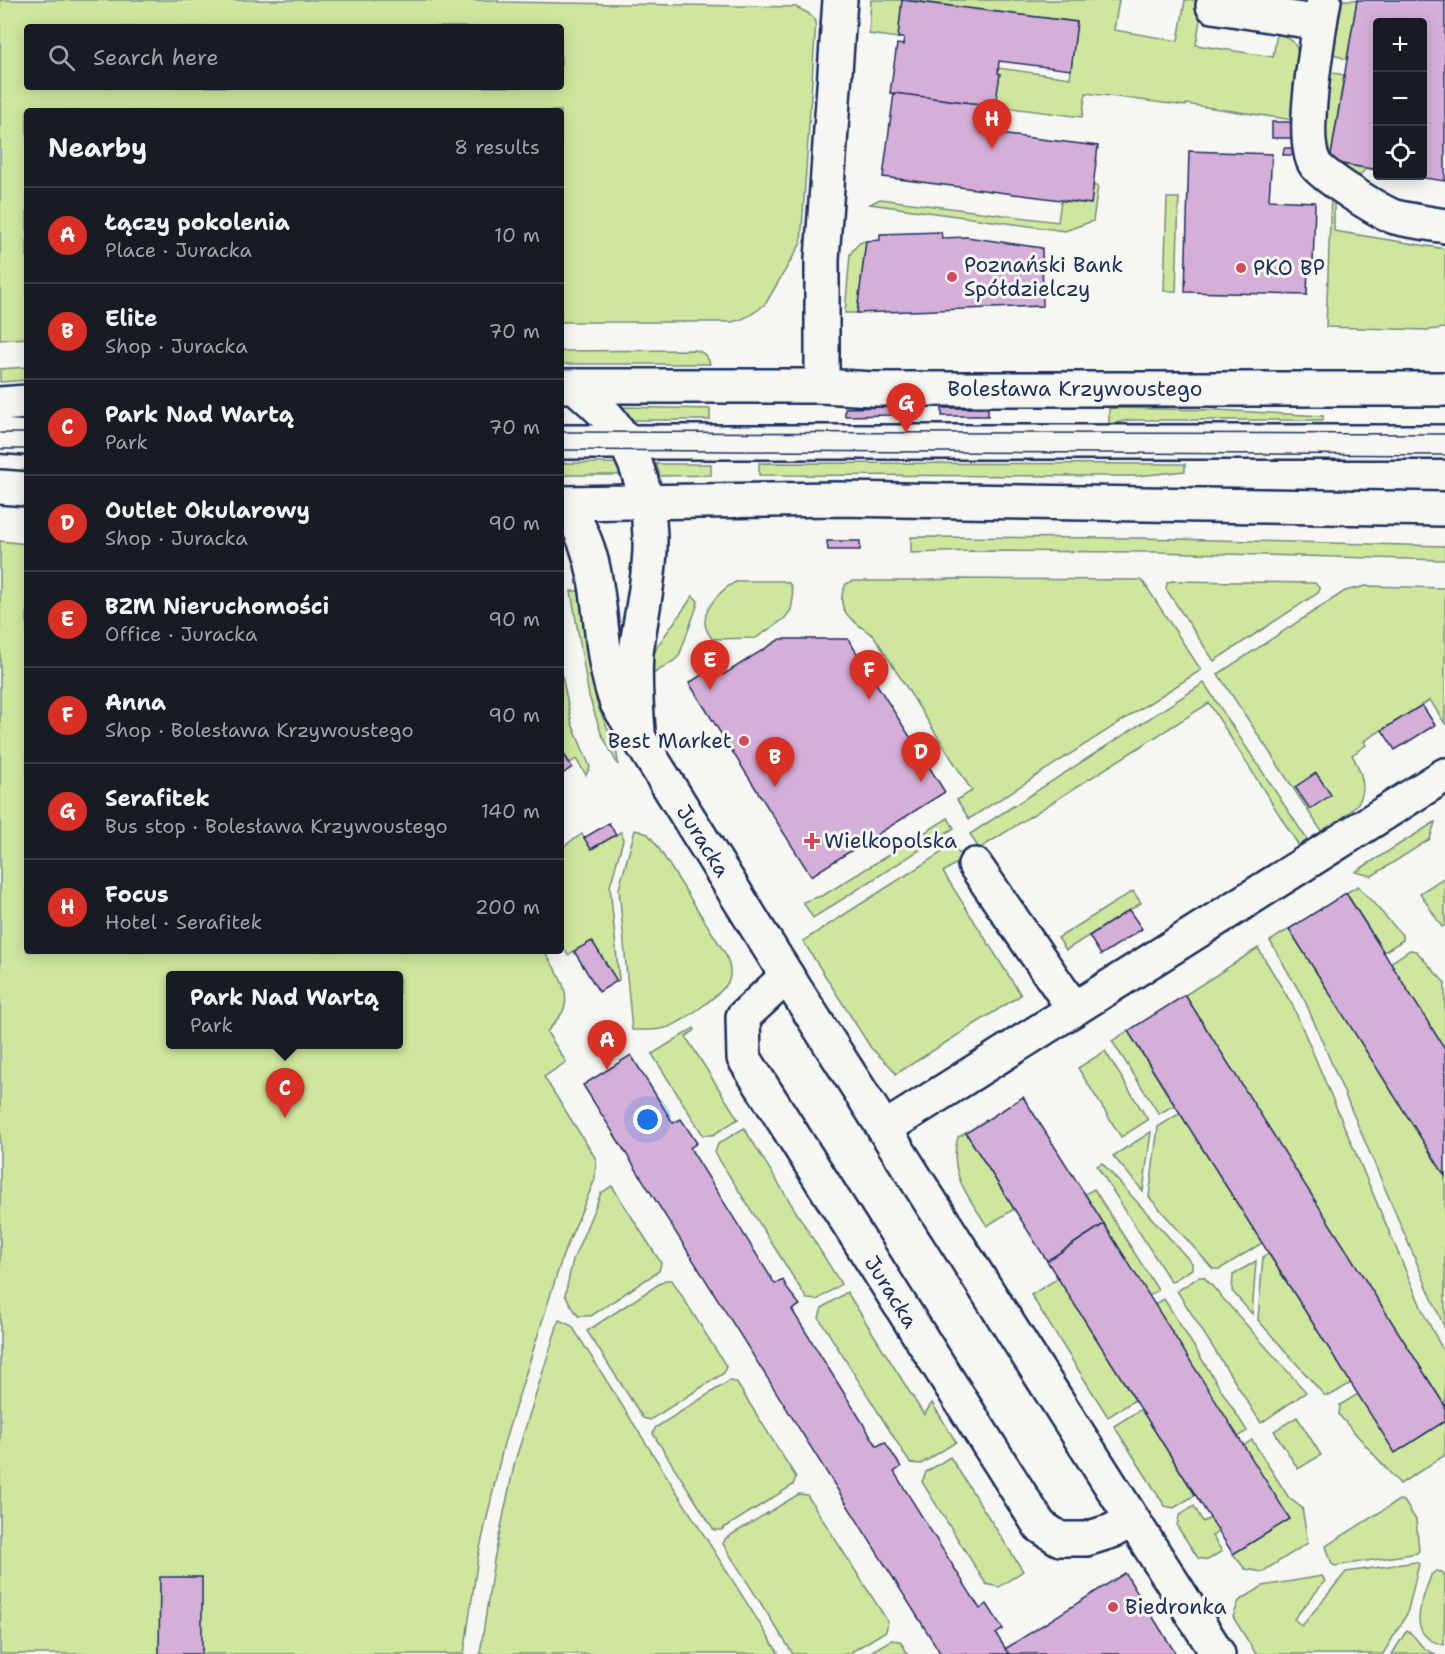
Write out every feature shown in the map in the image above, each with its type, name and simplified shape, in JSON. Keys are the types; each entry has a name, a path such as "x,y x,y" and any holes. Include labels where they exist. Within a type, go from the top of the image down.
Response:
{"street":[{"path":"822,386 822,259 840,0"},
{"path":"1214,6 1322,12 1310,112 1310,146 1315,164 1330,179 1393,216 1445,226"},
{"name":"Bolesława Krzywoustego","path":"568,386 822,386 873,389 1445,389"},
{"name":"Juracka","path":"568,386 611,420 638,470 647,501 650,551 636,655 635,693 638,736"},
{"path":"0,404 24,402"},
{"path":"0,436 24,438"},
{"path":"564,441 1445,442"},
{"path":"0,446 24,444"},
{"path":"0,487 24,489"},
{"path":"564,503 835,499 1445,509"},
{"name":"Juracka","path":"564,504 579,525 592,558 608,679 617,703 787,976 1218,1654"},
{"path":"884,1129 1445,775"},
{"path":"975,865 1074,1009"},
{"name":"Juracka","path":"787,976 743,1017 744,1058 962,1404 1040,1526 1060,1539 1086,1539 1112,1531 1132,1520"}],"green space":[{"path":"0,0 498,0 498,2 796,7 808,13 816,21 801,243 766,303 755,313 742,319 732,322 564,322 564,108 24,108 24,338 0,340"},
{"path":"871,0 902,0 898,38 869,34"},
{"path":"907,0 1119,0 1114,30 1178,41 1185,0 1203,0 1196,45 1273,57 1277,33 1288,37 1293,42 1297,49 1300,68 1300,121 1186,104 1186,106 1086,93 1082,117 995,106 1000,74 998,68 1070,78 1077,22"},
{"path":"1337,0 1357,0 1347,60 1332,53"},
{"path":"1329,74 1344,75 1330,162 1365,168 1357,177 1326,161 1324,81"},
{"path":"1093,186 1098,186 1093,221 1065,231 870,204 880,199 1058,222 1061,201 1091,204"},
{"path":"1331,195 1334,195 1334,231 1445,249 1445,328 1428,330 1326,327"},
{"path":"1167,198 1179,198 1176,291 1164,291"},
{"path":"866,241 857,313 845,313 850,254 859,243"},
{"path":"695,350 704,354 710,364 564,364 564,351"},
{"path":"24,367 24,380 0,382 0,369"},
{"path":"622,407 710,409 710,420 632,420 620,409"},
{"path":"1109,408 1216,410 1323,416 1323,420 1130,420 1109,424"},
{"path":"564,463 618,463 622,475 564,475"},
{"path":"759,463 1185,464 1185,471 1137,476 759,475"},
{"path":"656,464 711,464 711,475 660,476"},
{"path":"911,537 1138,538 1445,546 1445,560 1156,552 911,553"},
{"path":"0,541 24,544 24,954 546,954 561,980 566,997 565,1005 562,1013 547,1032 566,1062 544,1077 596,1159 595,1179 563,1255 504,1443 478,1557 464,1654 0,1654"},
{"path":"1140,580 1201,670 969,819 957,800 972,791 874,636 853,621 842,602 842,593 846,584 853,581"},
{"path":"739,581 789,583 793,599 791,610 784,619 756,638 712,639 705,624 708,609 722,591"},
{"path":"1172,581 1315,583 1320,589 1318,593 1214,661 1166,589 1167,583"},
{"path":"1366,586 1445,588 1445,724 1430,700 1364,741 1366,745 1352,755 1363,782 1360,801 1345,816 1322,832 1218,674 1345,591"},
{"path":"571,591 585,591 590,659 596,699 613,740 618,765 601,733 589,696"},
{"path":"693,596 698,601 697,606 679,656 653,674 654,654 658,645"},
{"path":"1204,683 1308,841 1299,846 1209,703 979,849 970,834"},
{"path":"564,685 572,724 590,767 586,775 576,759 570,763 564,754"},
{"path":"948,818 954,828 813,918 803,902 824,895"},
{"path":"1435,822 1430,839 1372,876 1355,872"},
{"path":"635,830 648,834 656,844 725,953 730,970 730,977 726,985 710,1000 680,1021 657,1030 632,1030 619,889"},
{"path":"621,832 623,840 610,886 619,980 617,981 574,951 568,955 564,949 564,846 582,834 592,849"},
{"path":"953,845 963,859 943,872 1021,995 896,1074 871,1048 803,941"},
{"path":"1445,877 1445,925 1442,927 1420,893"},
{"path":"1358,886 1403,936 1403,940 1384,952 1346,893"},
{"path":"1133,891 1141,903 1066,950 1058,938"},
{"path":"1289,929 1445,1176 1445,1329 1305,1001 1270,941"},
{"path":"1258,948 1293,1006 1425,1316 1445,1354 1445,1406 1185,995"},
{"path":"1410,950 1416,951 1445,983 1445,1049 1390,963"},
{"path":"694,1028 695,1030 686,1037 738,1119 713,1135 703,1135 652,1054"},
{"path":"1128,1031 1174,1105 1159,1114 1112,1041"},
{"path":"1105,1051 1148,1120 1121,1137 1078,1068"},
{"path":"1180,1113 1262,1243 1220,1269 1213,1269 1149,1197 1158,1127"},
{"path":"744,1128 841,1284 817,1300 807,1299 715,1153 718,1144"},
{"path":"1151,1132 1143,1191 1113,1156"},
{"path":"966,1133 1014,1209 987,1226 967,1195 955,1162 958,1137"},
{"path":"1102,1163 1192,1263 1192,1269 1171,1282 1097,1166"},
{"path":"612,1186 661,1263 659,1271 591,1316 578,1316 565,1295 573,1260 601,1193"},
{"path":"1094,1189 1158,1290 1149,1296 1085,1194"},
{"path":"1268,1253 1351,1383 1331,1395 1324,1395 1258,1320 1263,1257"},
{"path":"1256,1261 1252,1314 1232,1291 1233,1275"},
{"path":"1199,1277 1204,1277 1306,1392 1261,1423 1177,1291"},
{"path":"1058,1278 1135,1400 1108,1417 1031,1295"},
{"path":"665,1280 672,1280 726,1366 724,1373 650,1420 643,1418 587,1331"},
{"path":"847,1292 924,1415 932,1403 956,1442 921,1464 910,1463 819,1318 822,1308"},
{"path":"1164,1299 1247,1431 1238,1437 1154,1305"},
{"path":"559,1320 572,1326 779,1654 480,1654 494,1560 515,1461"},
{"path":"729,1381 736,1382 796,1477 793,1485 721,1530 714,1530 653,1434 655,1428"},
{"path":"1358,1394 1445,1421 1445,1455 1400,1484 1339,1415 1340,1405"},
{"path":"1141,1409 1195,1495 1174,1508 1165,1506 1114,1426"},
{"path":"1297,1417 1321,1455 1298,1469 1274,1431"},
{"path":"1252,1440 1289,1498 1302,1508 1308,1543 1262,1572 1245,1569 1233,1554 1289,1519 1243,1446"},
{"path":"950,1457 1023,1571 999,1587 986,1584 922,1482 926,1472"},
{"path":"799,1494 807,1495 888,1622 886,1631 848,1654 793,1654 723,1544 726,1538"},
{"path":"1399,1500 1404,1501 1416,1520 1419,1550 1417,1553 1335,1566 1332,1564 1326,1546"},
{"path":"1194,1506 1203,1522 1210,1518 1218,1532 1212,1536 1222,1551 1208,1560 1198,1558 1177,1526 1179,1516"},
{"path":"1416,1562 1419,1564 1407,1614 1383,1654 1256,1654 1233,1617 1239,1601 1263,1586 1322,1576 1325,1581 1294,1619 1302,1626 1346,1572"},
{"path":"1436,1571 1442,1572 1445,1576 1444,1645 1431,1640 1420,1626 1421,1606 1431,1575"},
{"path":"1407,1630 1422,1646 1436,1654 1392,1654"},
{"path":"891,1640 900,1641 908,1654 867,1654"}],"building":[{"path":"902,0 1077,22 1071,70 999,61 998,73 1000,74 995,106 890,93 897,44 903,45 904,38 898,38"},
{"path":"1357,0 1445,0 1445,181 1427,178 1427,18 1373,18 1373,169 1330,162"},
{"path":"894,93 995,106 991,133 1098,146 1091,204 883,177"},
{"path":"1272,122 1298,122 1297,138 1272,138"},
{"path":"1284,148 1294,148 1294,155 1283,155"},
{"path":"1189,151 1272,154 1269,200 1315,202 1313,266 1308,266 1307,295 1185,292"},
{"name":"Poznański Bank Spółdzielczy","path":"941,232 942,238 967,237 1042,248 1043,306 857,313 866,241 880,240 880,234"},
{"path":"892,407 891,415 845,416 845,408"},
{"path":"942,408 988,408 988,416 942,416"},
{"path":"827,541 860,541 860,550 828,550"},
{"path":"780,639 848,639 945,792 811,876 689,683 717,665 723,675"},
{"path":"1422,705 1435,725 1395,750 1382,730"},
{"path":"564,755 572,767 564,773"},
{"path":"1316,773 1331,795 1310,809 1295,787"},
{"path":"609,823 616,835 591,849 584,838"},
{"path":"1346,893 1445,1049 1445,1176 1289,929"},
{"path":"1129,910 1142,929 1101,955 1089,936"},
{"path":"592,941 617,981 599,992 574,951"},
{"path":"1185,995 1445,1406 1445,1421 1395,1453 1128,1031"},
{"path":"631,1055 673,1123 681,1119 697,1143 690,1148 775,1284 783,1280 800,1305 792,1310 877,1446 885,1442 901,1467 894,1472 980,1609 987,1604 1003,1629 996,1634 1009,1654 941,1654 583,1085"},
{"path":"1023,1097 1104,1224 1047,1261 966,1133"},
{"path":"1104,1224 1290,1519 1233,1554 1047,1261"},
{"path":"1125,1573 1176,1654 1009,1654 1005,1649"},
{"path":"160,1577 202,1577 202,1654 159,1654"}],"tram line":[{"path":"564,432 1445,434"},
{"path":"0,433 24,433"},
{"path":"0,449 24,449"},
{"path":"564,450 1445,455"}],"place":[{"name":"Focus","path":"992,149"},
{"name":"PKO BP","path":"1241,268"},
{"name":"Poznański Bank Spółdzielczy","path":"952,277"},
{"name":"Serafitek","path":"906,433"},
{"name":"BZM Nieruchomości","path":"710,690"},
{"name":"Anna","path":"869,700"},
{"name":"Best Market","path":"744,741"},
{"name":"Outlet Okularowy","path":"921,782"},
{"name":"Elite","path":"775,787"},
{"name":"Wielkopolska","path":"812,841"},
{"name":"Łączy pokolenia","path":"607,1070"},
{"name":"Park Nad Wartą","path":"285,1118"},
{"name":"Biedronka","path":"1113,1607"}]}
